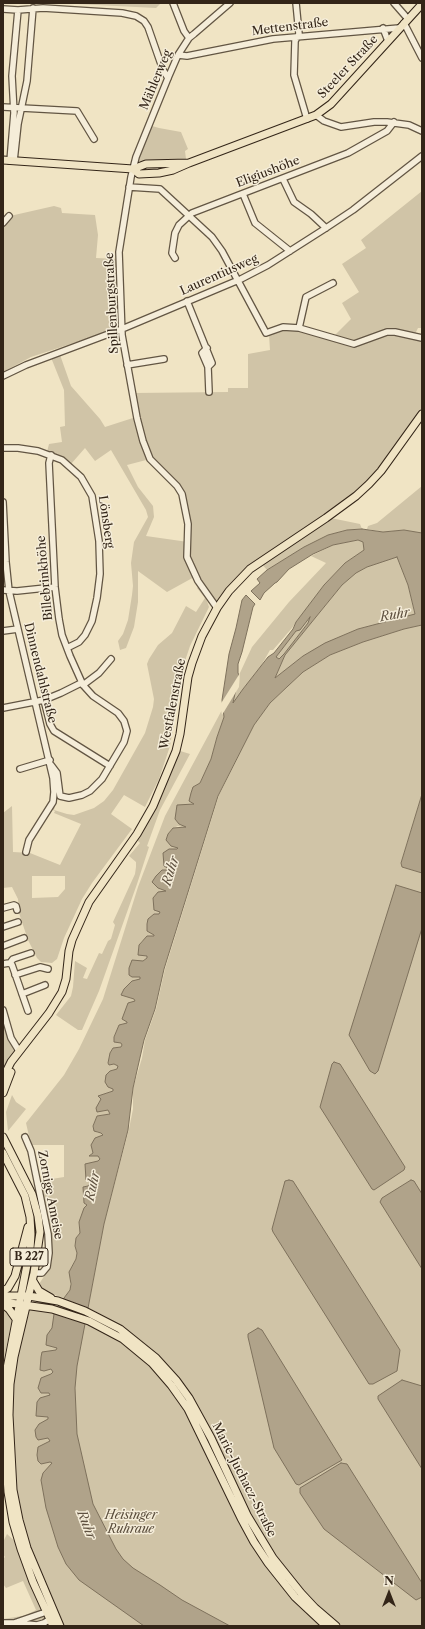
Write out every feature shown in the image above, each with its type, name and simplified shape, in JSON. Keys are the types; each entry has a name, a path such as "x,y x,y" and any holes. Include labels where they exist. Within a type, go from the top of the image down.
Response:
{"main road":[{"name":"Steeler Straße","path":"9,161 133,169 146,164 189,163 307,119 316,115 331,104 422,4"},
{"name":"Westfalenstraße","path":"3,1078 11,1062 49,1013 62,992 66,979 72,940 89,902 137,834 153,806 176,751 180,734 188,677 196,649 217,608 229,591 250,569 326,518 356,496 369,484 381,471 422,414"},
{"name":"Westfalenstraße","path":"3,1093 19,1051"},
{"name":"B 227","path":"3,1137 5,1155 25,1196 30,1217 30,1249 10,1384 9,1415 11,1467 19,1520 32,1564 52,1616"},
{"name":"B 227","path":"5,1155 32,1194 38,1216 40,1232 33,1281 29,1296 22,1301 16,1319 4,1384 3,1416 8,1492 13,1522 33,1582 52,1616 60,1626"},
{"path":"3,1291 8,1288 15,1276 30,1217"},
{"path":"33,1281 39,1291 47,1298"},
{"path":"3,1296 70,1314 89,1321 123,1339 152,1364 183,1395"},
{"path":"29,1296 58,1301 92,1314 125,1333 156,1358 183,1395"},
{"path":"3,1303 22,1301"},
{"path":"3,1303 16,1319"},
{"name":"Marie-Juchacz-Straße","path":"183,1395 188,1410 254,1542 268,1563 295,1596 326,1626"},
{"name":"Marie-Juchacz-Straße","path":"183,1395 211,1438 247,1515 260,1539 301,1593 315,1608 336,1626"}],"street":[{"path":"173,3 188,38 230,3"},
{"path":"296,3 298,37 295,41 294,75 307,119"},
{"path":"394,3 422,58"},
{"path":"9,161 27,81 32,8"},
{"path":"3,9 18,10 32,8 122,13 136,16 144,21 148,27 163,70 168,78"},
{"path":"9,161 13,107 12,76 18,10"},
{"name":"Mettenstraße","path":"178,55 187,56 273,39 383,28 404,23"},
{"path":"383,28 388,41"},
{"name":"Mählerweg","path":"133,169 138,151 168,78 178,55 188,38"},
{"path":"3,107 77,111 94,139"},
{"path":"316,115 324,121 341,127 374,122 394,122 409,125 422,131"},
{"name":"Eligiushöhe","path":"175,258 172,253 175,233 179,225 189,215 358,148 387,132 394,122"},
{"name":"Laurentiusweg","path":"3,376 60,351 122,329 238,280 268,265 353,210 422,156"},
{"name":"Spillenburgstraße","path":"133,169 128,187 119,252 122,329 139,428 150,459 177,486 184,500 188,524 186,548 189,565 198,582 217,608"},
{"path":"283,179 294,202 311,214 326,228"},
{"path":"128,187 160,189 216,241 266,333 283,328 299,328 354,344 387,332 395,332 422,338"},
{"path":"243,194 255,223 290,251"},
{"path":"3,223 9,216"},
{"path":"299,328 306,297 333,283"},
{"path":"187,301 212,363 208,367 209,392"},
{"name":"Spillenburgstraße","path":"127,365 164,359"},
{"name":"Lönsberg","path":"3,448 29,450 51,455 62,460 86,483 94,503 99,541 99,580 96,602 92,621 82,639 67,648"},
{"name":"Billebrinkhöhe","path":"50,763 57,773 60,796 69,798 77,797 99,783 125,738 126,724 121,716 93,696 82,684 67,648 59,619 55,587 49,463 51,455"},
{"name":"Dinnendahlstraße","path":"3,502 6,590 18,629 36,701 50,763 54,792 53,802 29,840 26,852"},
{"path":"6,590 55,587"},
{"path":"3,631 18,629"},
{"path":"3,708 44,700 82,684 99,673 111,659"},
{"path":"44,700 50,724 54,731 110,766"},
{"path":"20,768 50,763"},
{"path":"3,908 16,906 17,910"},
{"path":"3,926 18,922"},
{"path":"3,946 24,938"},
{"path":"3,964 10,963 13,958 31,953"},
{"path":"10,963 28,1011"},
{"path":"15,975 40,967 48,969"},
{"path":"22,994 45,985"},
{"path":"3,1010 12,1038 19,1051"},
{"name":"Zornige Ameise","path":"25,1137 31,1151 48,1234 49,1253 47,1267 42,1273 34,1273"},
{"path":"14,1623 33,1617 52,1616"},
{"path":"3,1623 31,1625 44,1623 52,1616"},
{"path":"31,1625 33,1617"}],"green space":[{"path":"57,3 161,3 156,8"},
{"path":"152,126 181,132 188,149 185,151 186,159 138,161 137,159 143,143"},
{"path":"422,191 422,328 418,328 414,336 408,334 404,330 394,330 357,342 332,338 351,319 342,303 359,292 342,264 366,248 361,240"},
{"path":"54,206 61,208 62,213 95,215 98,235 96,258 118,259 119,328 31,357 3,372 3,224 10,216"},
{"path":"282,330 298,330 349,344 375,336 394,333 422,339 422,413 369,484 260,561 217,608 196,576 167,592 138,571 138,602 134,627 126,648 120,650 118,641 123,634 128,620 132,595 133,586 131,563 134,542 148,517 146,510 111,450 95,461 85,448 71,464 47,452 49,444 62,442 60,427 65,426 64,390 50,355 59,352 71,386 100,419 105,427 136,417 150,459 127,465 138,487 153,506 154,517 146,536 188,542 182,494 151,458 133,393 228,392 228,388 248,388 248,354 270,350 269,335"},
{"path":"422,486 422,533 404,530 383,532 367,529 368,526 377,523"},
{"path":"326,517 360,524 362,529 347,530 328,535 304,547 267,570 260,562"},
{"path":"358,540 363,542 364,550 345,563 324,585 292,628 273,650 270,650 261,666 243,689 233,705 239,675 252,647 289,602 326,563 311,556 333,545"},
{"path":"397,556 408,585 415,615 358,629 342,636 303,656 275,678 285,655 342,585 356,573 367,567"},
{"path":"199,586 206,598 209,607 190,646 184,664 170,746 159,779 145,807 124,795 111,814 132,829 82,899 64,938 57,959 52,963 41,962 37,958 28,940 19,913 18,899 12,887 3,888 3,813 12,806 13,852 30,853 60,865 81,824 54,813 55,811 51,809 55,778 58,793 54,810 67,814 74,815 94,808 104,801 113,790 145,733 153,707 154,699 147,664 149,659 158,645 172,633 186,606 196,612 205,598 197,588","holes":["32,876 65,876 65,889 58,897 32,898"]},
{"path":"310,617 308,623 284,654 278,659 276,657 296,631"},
{"name":"Heisinger Ruhraue","path":"422,625 422,794 401,863 402,867 422,873 422,1626 3,1626 3,1619 22,1617 36,1610 23,1581 6,1588 3,1584 3,1559 5,1557 3,1554 3,1542 7,1534 19,1545 6,1356 12,1320 3,1372 3,1307 12,1316 15,1302 87,1314 104,1224 129,1129 133,1109 133,1088 142,1058 145,1040 156,1009 165,969 219,795 254,725 270,703 303,672 330,655 363,642"},
{"path":"223,708 224,717 211,759 200,783 193,787 194,805 177,805 186,826 185,828 178,826 173,828 168,834 166,840 179,848 172,870 158,888 166,891 154,936 142,941 139,945 138,951 147,956 147,958 143,961 132,977 140,977 140,979 122,995 134,999 135,1001 127,1024 119,1025 114,1037 122,1044 121,1047 113,1048 108,1063 109,1065 114,1064 118,1066 117,1069 110,1071 113,1091 107,1093 98,1104 103,1110 108,1110 110,1114 97,1116 93,1126 98,1133 103,1135 93,1153 89,1156 99,1156 100,1159 91,1182 88,1186 83,1187 84,1203 87,1205 79,1222 80,1233 76,1238 75,1246 77,1253 76,1259 70,1270 70,1290 64,1298 48,1293 41,1288 39,1284 49,1269 49,1239 46,1209 39,1181 64,1177 64,1145 31,1145 26,1123 64,1075 79,1049 103,999 138,887 165,816"},
{"path":"177,750 190,754 160,810 147,846 149,847 137,884 99,991 82,1030 78,1030 56,1015 71,996 75,961 87,968 83,978 87,979 99,953 102,954 108,941 111,939 115,925 113,922 135,874 136,862 129,856 140,843 135,838"},
{"path":"3,1012 19,1051 3,1073"},
{"path":"12,1095 16,1102 26,1109 8,1131 6,1112"}],"water":[{"name":"Ruhr","path":"362,529 383,532 404,530 422,533 422,625 363,642 330,655 303,672 270,703 254,725 218,796 164,969 155,1009 144,1040 133,1088 128,1130 104,1224 77,1366 75,1388 77,1434 93,1504 116,1549 123,1559 133,1568 182,1600 230,1626 144,1626 79,1580 66,1564 58,1547 46,1508 41,1480 43,1473 52,1463 41,1464 38,1461 37,1455 38,1447 50,1441 48,1438 38,1440 36,1437 35,1430 39,1424 48,1419 48,1417 36,1416 37,1402 40,1398 50,1395 49,1393 41,1393 38,1388 41,1378 53,1372 51,1369 44,1371 40,1370 41,1357 42,1352 56,1350 57,1348 46,1345 47,1335 52,1328 54,1314 58,1306 70,1290 71,1284 69,1272 76,1259 77,1253 75,1246 76,1238 80,1233 79,1222 84,1208 87,1205 84,1203 83,1187 88,1186 91,1182 86,1180 85,1164 98,1161 100,1159 98,1156 89,1156 93,1153 91,1145 95,1138 103,1135 94,1131 93,1126 97,1116 110,1114 108,1110 97,1112 96,1108 101,1099 98,1096 113,1091 113,1089 108,1087 105,1082 106,1075 110,1071 117,1069 118,1066 114,1064 109,1065 110,1053 113,1048 121,1047 122,1045 121,1043 114,1042 114,1037 119,1025 127,1023 122,1019 128,1003 135,1001 134,999 121,995 124,989 132,981 140,979 140,977 132,977 129,975 129,968 132,960 143,961 147,958 147,956 138,955 139,945 147,936 154,936 147,931 148,919 154,914 159,914 160,912 154,910 153,898 158,892 166,891 158,888 152,882 162,870 171,870 164,866 163,853 169,849 178,848 171,846 166,840 168,834 173,828 186,827 179,824 175,819 177,805 194,804 189,801 193,787 200,783 211,759 224,717 222,700 229,654 242,600 246,595 255,604 238,664 239,675 233,703 268,657 274,653 293,629 296,622 324,585 345,563 364,550 363,542 358,540 333,545 313,554 289,569 264,593 260,600 251,591 260,583 257,579 267,570 304,547 328,535 347,530","holes":["397,557 408,585 415,614 358,629 325,643 303,656 275,678 285,655 342,585 356,573 367,567","310,617 308,623 284,654 279,659 276,657 296,631 300,630"]},
{"path":"422,794 422,873 402,867 401,863"},
{"path":"396,885 422,893 422,928 378,1071 375,1074 370,1071 349,1035"},
{"path":"334,1062 340,1064 405,1167 404,1170 374,1190 320,1107 332,1064"},
{"path":"411,1180 414,1181 422,1194 422,1269 380,1202 382,1198"},
{"path":"285,1181 293,1181 400,1350 397,1371 373,1384 369,1384 273,1232 272,1229"},
{"path":"258,1328 262,1330 342,1460 299,1485 296,1484 274,1448 248,1337 248,1334"},
{"path":"402,1380 422,1386 422,1469 378,1399 378,1396"},
{"path":"341,1463 347,1464 422,1583 422,1597 416,1600 324,1529 300,1493 300,1488"}],"pier":[{"path":"240,673 239,687 222,715 220,705"}]}
